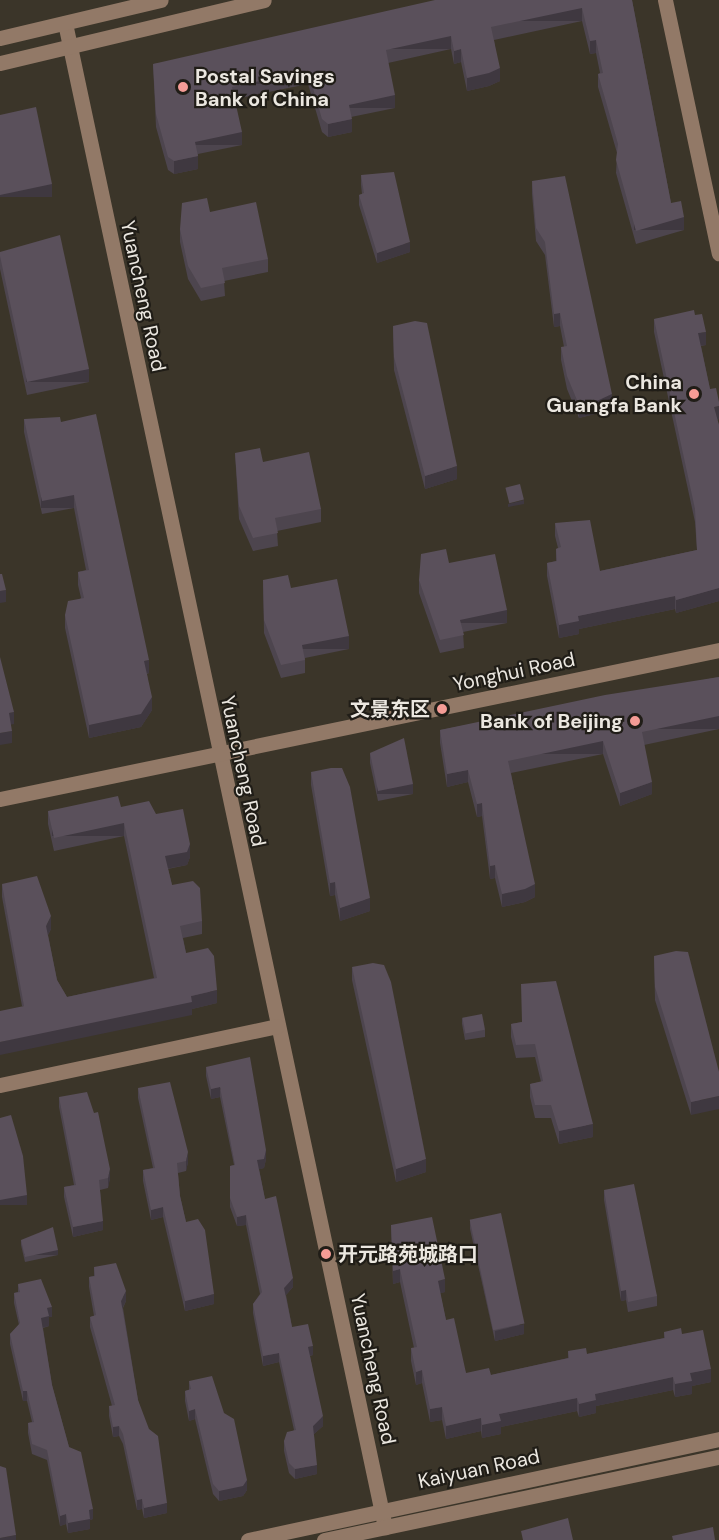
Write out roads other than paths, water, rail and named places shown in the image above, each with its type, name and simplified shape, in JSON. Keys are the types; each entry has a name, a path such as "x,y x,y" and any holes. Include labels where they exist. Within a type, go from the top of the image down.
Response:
{"street":[{"path":"0,38 161,0"},
{"path":"0,63 264,0"},
{"path":"665,0 719,253"},
{"name":"Yuancheng Road","path":"66,23 219,757 385,1527"},
{"name":"Yonghui Road","path":"0,799 219,757 719,650"},
{"path":"0,1085 277,1026"},
{"name":"Kaiyuan Road","path":"248,1540 719,1439"},
{"name":"Kaiyuan Road","path":"324,1540 719,1457"}],"place":[{"name":"Postal Savings Bank of China","path":"183,87"},
{"name":"China Guangfa Bank","path":"694,394"},
{"name":"文景东区","path":"442,709"},
{"name":"Bank of Beijing","path":"635,721"},
{"name":"开元路苑城路口","path":"326,1254"}]}
